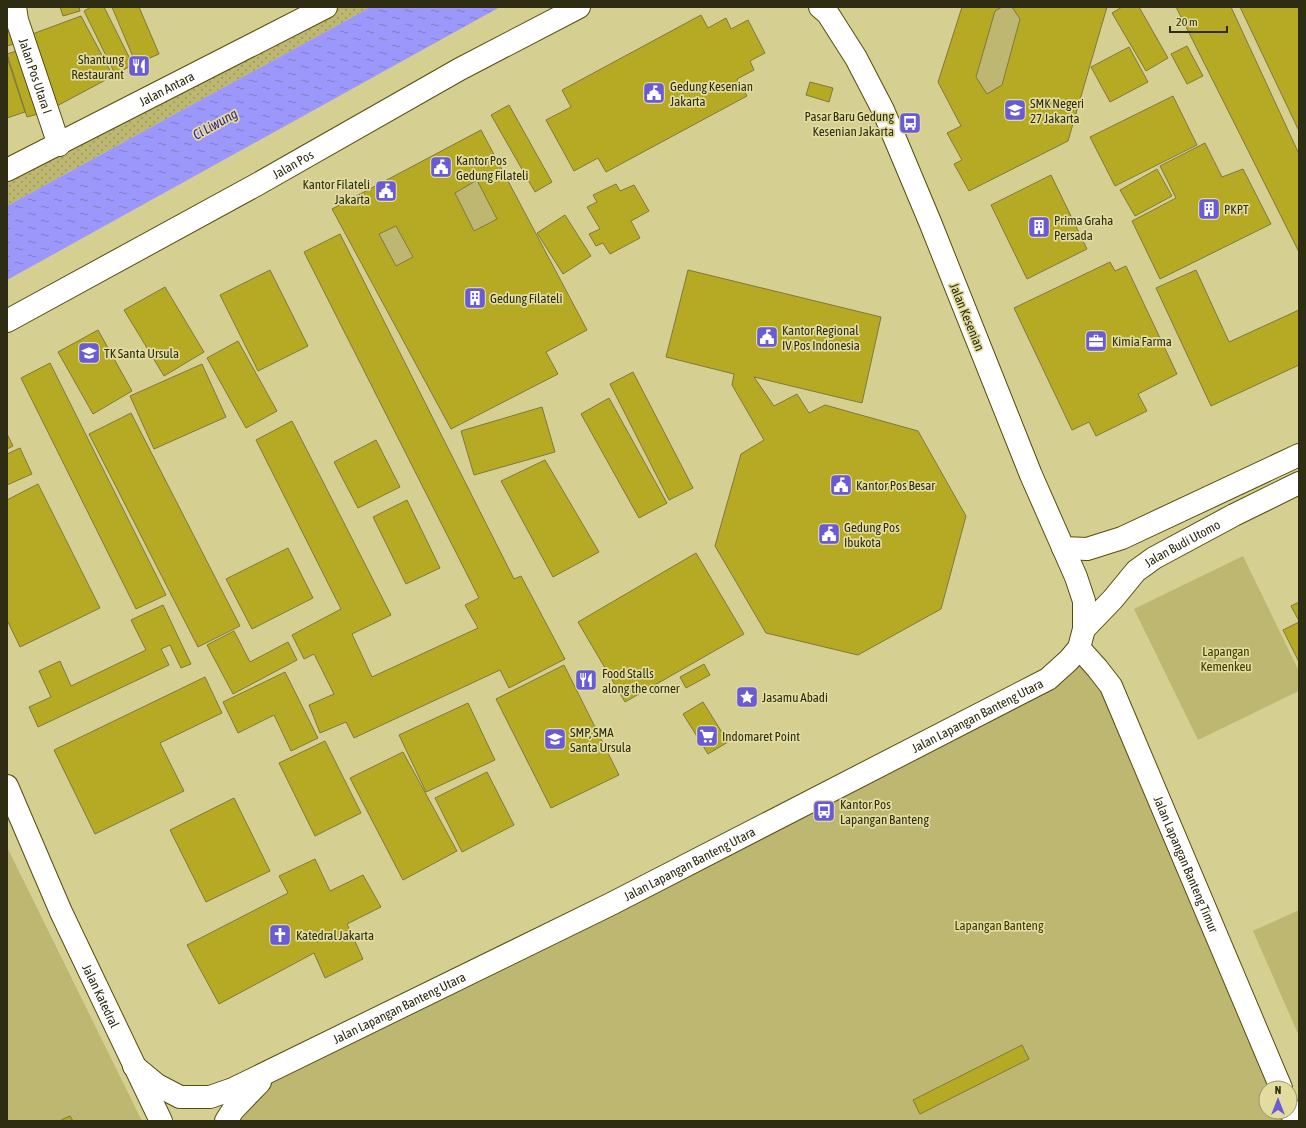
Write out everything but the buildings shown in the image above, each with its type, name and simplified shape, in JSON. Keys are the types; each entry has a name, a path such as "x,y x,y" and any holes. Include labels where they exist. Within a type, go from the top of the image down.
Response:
{"main road":[{"name":"Jalan Pos Utara I","path":"15,7 17,20 59,145"},
{"name":"Jalan Pos","path":"7,320 256,185 460,69 579,7"},
{"name":"Jalan Antara","path":"7,170 59,145 322,8"},
{"name":"Jalan Kesenian","path":"825,9 856,58 882,110 930,222 1031,475 1063,548 1084,600 1081,638"},
{"name":"Jalan Budi Utomo","path":"1063,548 1087,549 1122,538 1299,455"},
{"name":"Jalan Budi Utomo","path":"1081,638 1136,571 1154,558 1234,515 1299,483"},
{"name":"Jalan Lapangan Banteng Utara","path":"271,1071 611,904 1048,679 1069,660 1081,638"},
{"name":"Jalan Lapangan Banteng Timur","path":"1081,638 1097,668 1111,686 1278,1080"},
{"name":"Jalan Katedral","path":"7,786 61,912 134,1066 157,1085 180,1097 210,1097 233,1089 271,1071"},
{"path":"134,1066 161,1121"},
{"path":"226,1121 248,1094 271,1071"}],"green space":[{"path":"328,7 371,7 7,206 7,170"},
{"path":"1002,7 1012,7 1020,19 1002,85 987,94 976,77 995,11"},
{"path":"477,180 497,219 474,231 455,193"},
{"path":"396,226 413,257 396,266 379,234"},
{"name":"Lapangan Kemenkeu","path":"1243,556 1299,671 1299,691 1198,740 1134,609"},
{"name":"Lapangan Banteng","path":"1069,660 1097,668 1277,1080 1258,1080 1258,1120 1295,1121 226,1121 251,1091"},
{"path":"7,847 142,1121 7,1121"},
{"path":"1299,910 1299,1036 1253,931"}],"water":[{"name":"Ci Liwung","path":"371,7 500,7 7,280 7,206"}],"place":[{"name":"Shantung Restaurant","path":"139,66"},
{"name":"Gedung Kesenian Jakarta","path":"654,93"},
{"name":"SMK Negeri 27 Jakarta","path":"1015,110"},
{"name":"Pasar Baru Gedung Kesenian Jakarta","path":"910,123"},
{"name":"Kantor Pos Gedung Filateli","path":"441,167"},
{"name":"Kantor Filateli Jakarta","path":"386,191"},
{"name":"PKPT","path":"1209,209"},
{"name":"Prima Graha Persada","path":"1039,227"},
{"name":"Gedung Filateli","path":"475,298"},
{"name":"Kantor Regional IV Pos Indonesia","path":"767,337"},
{"name":"Kimia Farma","path":"1096,341"},
{"name":"TK Santa Ursula","path":"89,353"},
{"name":"Kantor Pos Besar","path":"841,485"},
{"name":"Gedung Pos Ibukota","path":"829,534"},
{"name":"Food Stalls along the corner","path":"586,680"},
{"name":"Jasamu Abadi","path":"747,697"},
{"name":"Indomaret Point","path":"707,736"},
{"name":"SMP, SMA Santa Ursula","path":"555,739"},
{"name":"Kantor Pos Lapangan Banteng","path":"824,811"},
{"name":"Katedral Jakarta","path":"280,935"}]}
